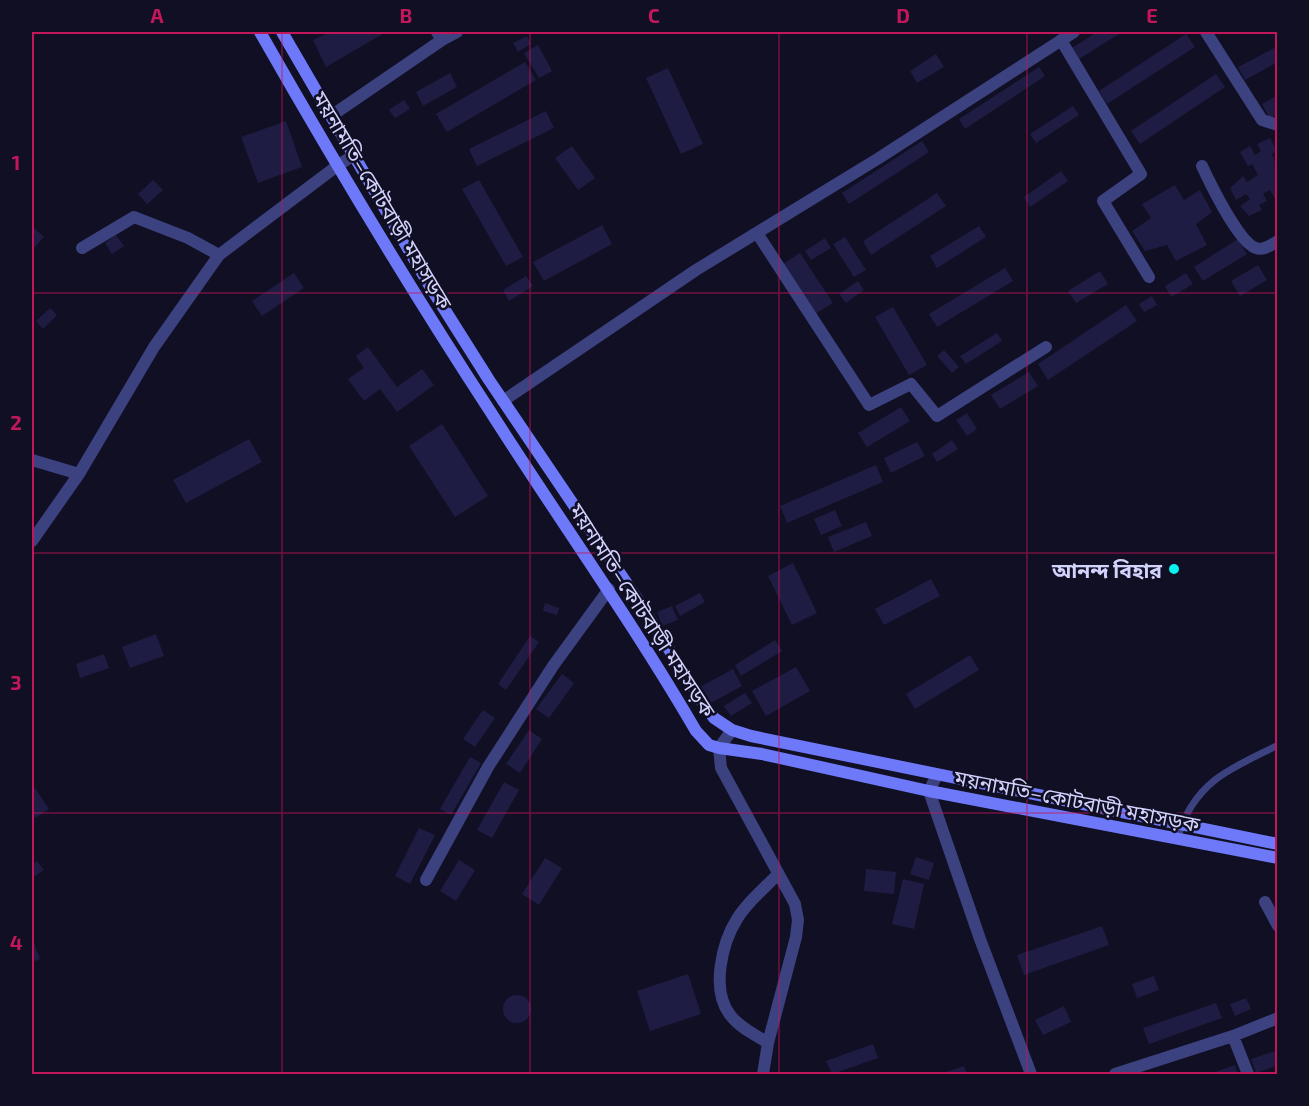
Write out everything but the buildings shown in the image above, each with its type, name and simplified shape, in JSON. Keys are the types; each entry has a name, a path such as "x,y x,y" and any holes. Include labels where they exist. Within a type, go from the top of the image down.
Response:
{"main road":[{"name":"ময়নামতি–কোটবাড়ী মহাসড়ক","path":"260,32 337,165 489,411 609,589 696,730 709,745 762,754 929,791 1278,858"},
{"name":"ময়নামতি–কোটবাড়ী মহাসড়ক","path":"282,32 431,288 503,401 714,717 732,730 751,736 1278,844"}],"street":[{"path":"331,116 440,36 457,32"},
{"path":"503,401 696,270 879,158 1074,32"},
{"path":"1206,32 1262,120 1278,125"},
{"path":"1061,40 1141,174 1103,201 1149,277"},
{"path":"32,541 80,474 154,347 219,255 337,165 354,155"},
{"path":"1202,166 1239,233 1253,247 1267,248 1278,242"},
{"path":"82,248 134,217 188,238 219,255"},
{"path":"757,233 868,405 911,384 937,416 1046,347"},
{"path":"32,460 80,474"},
{"path":"426,880 489,767 553,666 609,589"},
{"path":"732,730 719,748 721,768 795,904 798,920 796,937 768,1043 763,1074"},
{"path":"937,775 929,791 980,939 1031,1074"},
{"path":"768,1043 729,1015 720,981 720,962 726,941 738,917 778,874"},
{"path":"1265,902 1278,926"},
{"path":"1115,1074 1233,1036 1278,1018"},
{"path":"1233,1036 1248,1074"}],"lane":[{"path":"1178,839 1181,824 1195,801 1215,780 1278,745"}],"place":[{"name":"আনন্দ বিহার","path":"1174,569"}]}
